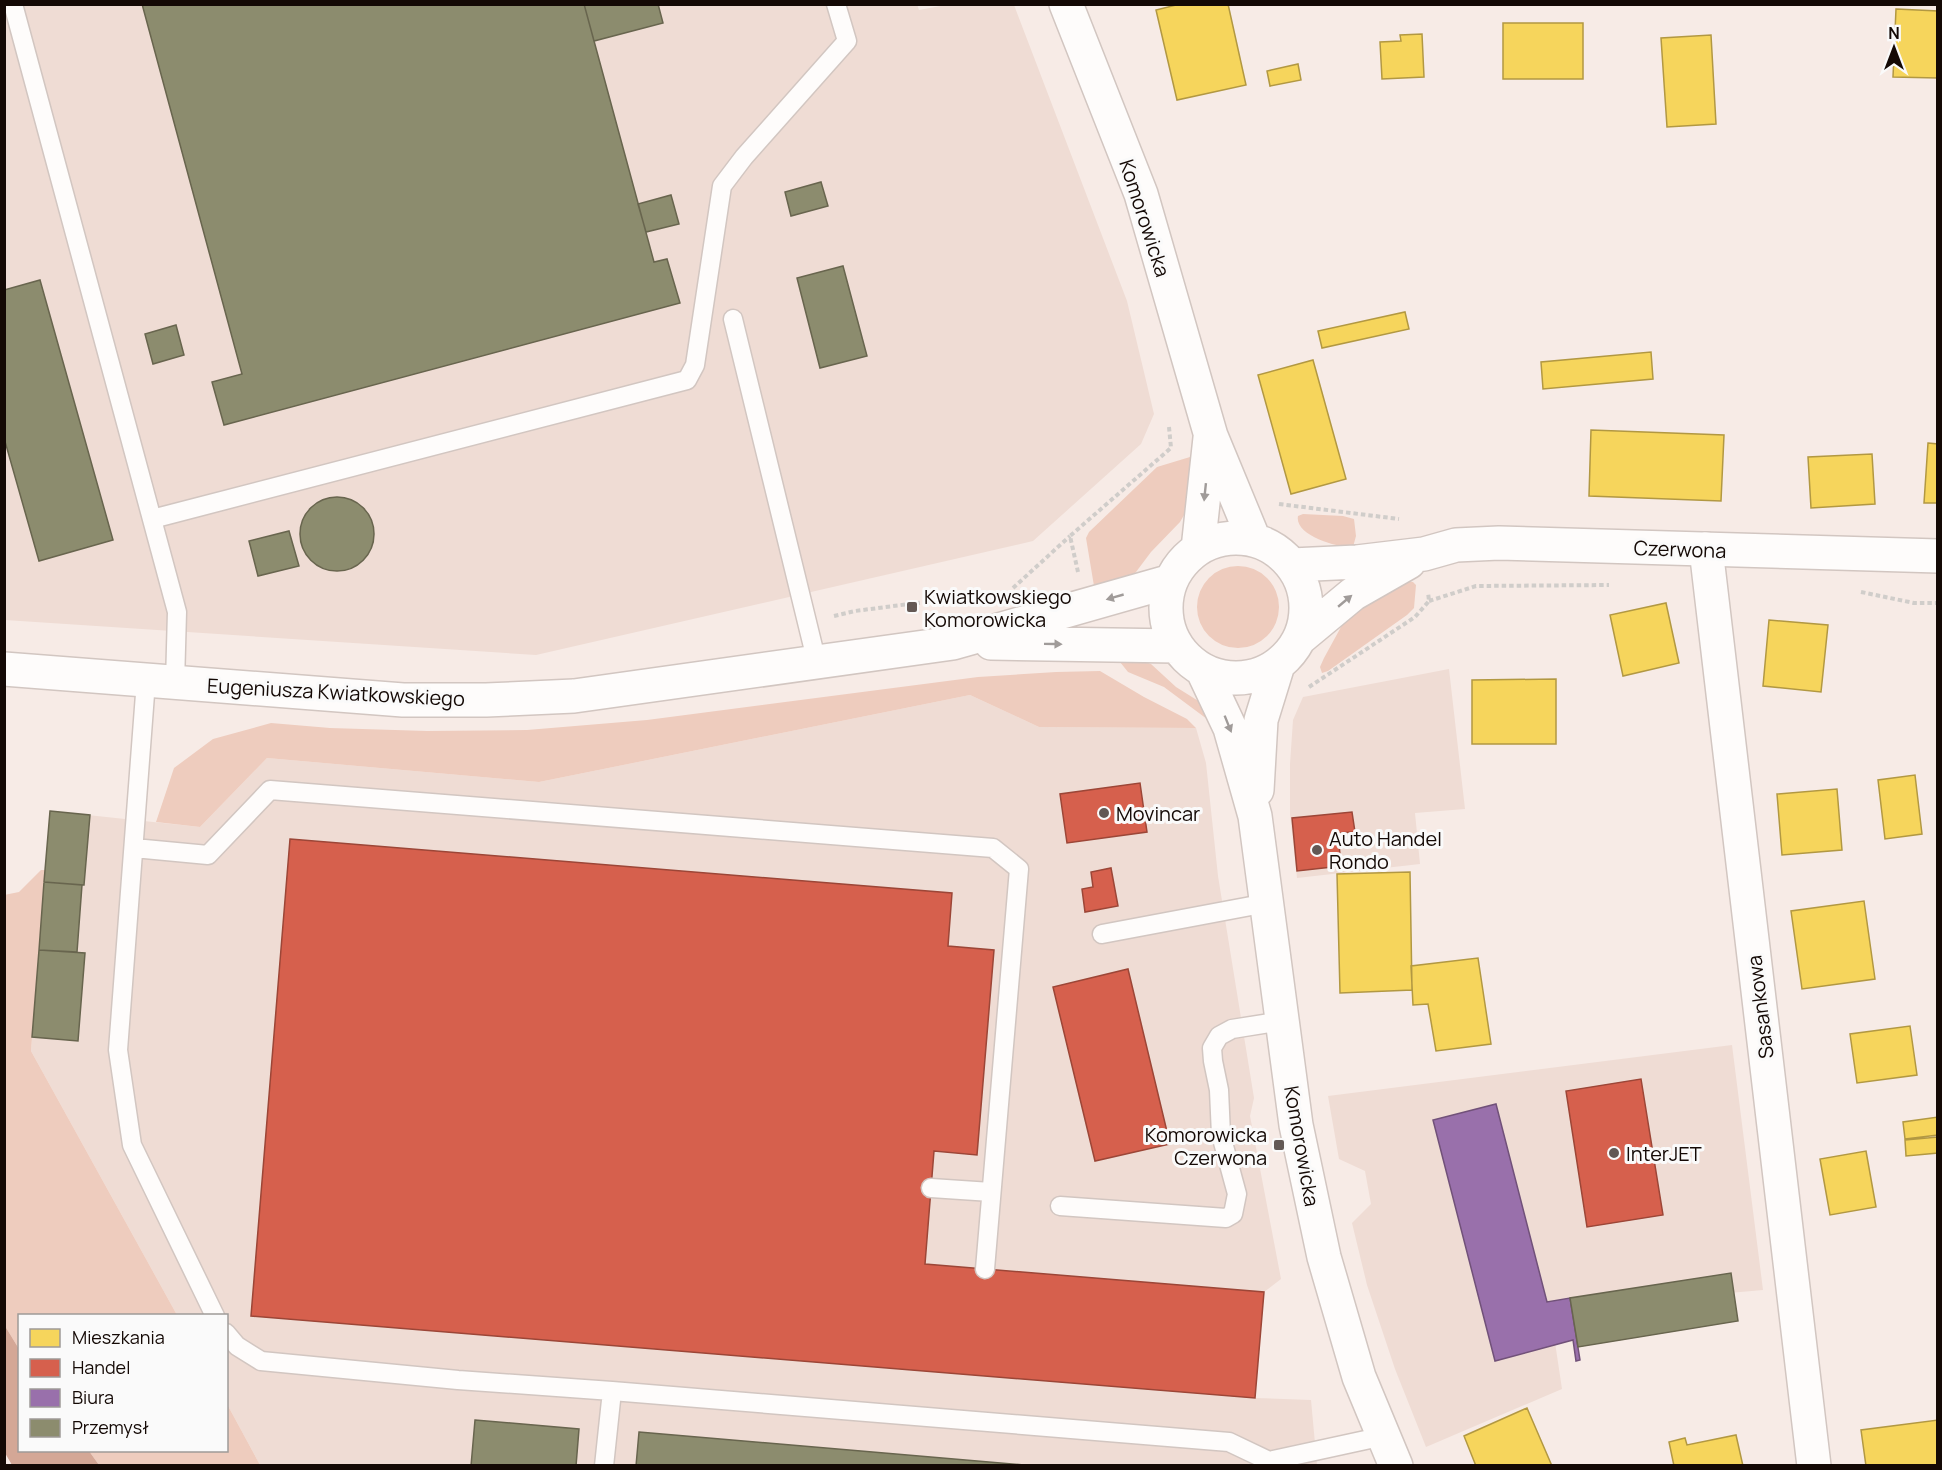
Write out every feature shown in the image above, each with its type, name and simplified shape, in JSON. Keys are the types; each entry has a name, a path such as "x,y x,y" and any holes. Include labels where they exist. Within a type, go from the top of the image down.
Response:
{"street":[{"name":"Komorowicka","path":"1066,4 1141,194 1211,436 1254,540"},
{"name":"Komorowicka","path":"1198,549 1211,436"},
{"path":"1225,538 1254,540 1275,549 1292,565 1302,582 1307,600 1306,620 1300,638 1291,653 1278,665 1261,674 1242,679 1222,678 1203,671 1188,660 1176,646 1167,625 1166,603 1171,581 1182,563 1198,549 1225,538"},
{"name":"Czerwona","path":"1292,565 1357,562 1424,554 1456,545 1499,543 1938,556"},
{"name":"Sasankowa","path":"1706,549 1814,1466"},
{"name":"Czerwona","path":"1300,638 1353,594 1424,554"},
{"name":"Eugeniusza Kwiatkowskiego","path":"4,669 403,700 486,700 574,696 953,642 1171,581"},
{"name":"Eugeniusza Kwiatkowskiego","path":"953,642 1176,646"},
{"name":"Komorowicka","path":"1256,816 1261,720 1278,665"},
{"name":"Komorowicka","path":"1203,671 1230,728 1256,816 1296,1125 1324,1257 1359,1377 1396,1466"}],"lane":[{"path":"12,4 177,612 161,682 134,848 118,1050 132,1145 214,1314"},
{"path":"152,519 687,380 696,365 722,186 847,41 837,4"},
{"path":"733,319 817,663"},
{"path":"134,848 208,855 270,790 993,848 1019,869 985,1269"},
{"path":"1102,934 1267,903"},
{"path":"1060,1206 1226,1218 1233,1214 1237,1194 1221,1135 1219,1090 1212,1048 1219,1036 1232,1029 1282,1021"},
{"path":"931,1188 991,1192"},
{"path":"228,1336 237,1347 261,1361 458,1380 1229,1442 1271,1463 1384,1436"},
{"path":"604,1466 612,1391"}],"path":[{"path":"1021,589 1010,591 1070,536"},
{"path":"807,623 855,611 987,594"}],"shaded area":[{"path":"917,4 919,10 946,5 1014,5 1127,301 1154,414 1141,444 1033,541 536,655 5,620 4,5"},
{"path":"1190,457 1191,503 1180,522 1125,582 1095,592 1086,538 1089,532 1157,467"},
{"path":"1303,514 1343,516 1354,519 1356,536 1353,547 1328,543 1310,534 1299,523 1298,516"},
{"path":"1238,566 1254,569 1267,578 1276,591 1279,607 1276,623 1267,636 1254,645 1238,648 1222,645 1209,636 1200,623 1197,607 1200,591 1209,578 1222,569"},
{"path":"1406,581 1416,585 1414,608 1328,671 1322,673 1320,667 1347,616"},
{"path":"1116,657 1134,658 1151,664 1176,687 1200,702 1211,722 1164,687 1128,672"},
{"path":"1449,669 1465,809 1415,813 1420,864 1297,878 1290,814 1290,764 1293,720 1303,697"},
{"path":"1100,671 1187,719 1196,728 1039,727 970,695 539,782 267,758 200,827 156,822 174,768 213,739 271,723 330,728 427,731 527,730 647,720 978,677"},
{"path":"970,695 1039,727 1196,728 1206,763 1218,876 1254,1098 1250,1116 1281,1279 1264,1292 1255,1398 1311,1400 1317,1465 260,1465 228,1406 228,1314 176,1314 31,1051 50,811 200,827 267,758 539,782"},
{"path":"41,870 45,870 31,1051 176,1314 18,1314 18,1347 5,1326 4,895 19,892"},
{"path":"1732,1045 1763,1290 1550,1309 1562,1389 1426,1447 1395,1369 1367,1285 1352,1223 1371,1204 1365,1171 1339,1159 1328,1096"},
{"path":"5,1326 18,1347 18,1452 90,1452 99,1465 12,1465 5,1453"},
{"path":"228,1406 260,1465 99,1465 90,1452 228,1452"}],"building: Mieszkania":[{"path":"1180,4 1228,4 1246,85 1177,100 1156,10"},
{"path":"1896,9 1938,11 1938,78 1893,77"},
{"path":"1503,23 1583,23 1583,79 1503,79"},
{"path":"1422,34 1424,77 1382,79 1380,42 1401,41 1400,35"},
{"path":"1711,35 1716,124 1667,127 1661,38"},
{"path":"1298,64 1301,80 1270,86 1267,71"},
{"path":"1405,312 1409,329 1322,348 1318,331"},
{"path":"1651,352 1653,379 1543,389 1541,362"},
{"path":"1313,360 1346,479 1291,494 1258,375"},
{"path":"1591,430 1724,435 1721,501 1589,496"},
{"path":"1928,443 1938,444 1938,503 1924,503"},
{"path":"1872,454 1875,504 1811,508 1808,457"},
{"path":"1666,603 1679,663 1623,676 1610,615"},
{"path":"1769,620 1828,625 1821,692 1763,686"},
{"path":"1556,679 1556,744 1472,744 1472,680"},
{"path":"1915,775 1922,834 1885,839 1878,780"},
{"path":"1837,789 1842,850 1782,855 1777,794"},
{"path":"1410,872 1412,990 1340,993 1337,874"},
{"path":"1864,901 1875,979 1802,989 1791,911"},
{"path":"1478,958 1491,1044 1436,1051 1428,1004 1413,1005 1411,966"},
{"path":"1910,1026 1917,1075 1857,1083 1850,1034"},
{"path":"1938,1117 1938,1135 1905,1139 1903,1122"},
{"path":"1938,1137 1938,1153 1906,1156 1905,1140"},
{"path":"1866,1151 1876,1207 1830,1215 1820,1159"},
{"path":"1527,1408 1552,1466 1476,1466 1464,1436"},
{"path":"1938,1420 1938,1466 1866,1466 1861,1430"},
{"path":"1736,1435 1743,1466 1674,1466 1669,1442 1685,1438 1687,1445"}],"building: Handel":[{"name":"Movincar","path":"1140,783 1147,832 1067,843 1060,794"},
{"name":"Auto Handel Rondo","path":"1352,812 1355,832 1338,833 1341,866 1297,871 1292,818"},
{"path":"290,839 952,893 948,946 994,950 977,1155 934,1151 925,1264 1264,1292 1255,1398 251,1316"},
{"path":"1111,868 1118,906 1085,912 1082,889 1093,887 1091,872"},
{"path":"1128,969 1170,1144 1095,1161 1053,987"},
{"name":"InterJET","path":"1641,1079 1663,1215 1587,1227 1566,1091"}],"building: Biura":[{"path":"1496,1104 1547,1302 1570,1298 1580,1360 1576,1361 1573,1340 1495,1361 1433,1120"}],"building: Przemysł":[{"path":"142,4 584,4 654,262 667,259 680,303 224,425 212,382 242,374"},
{"path":"584,4 658,4 663,23 594,41"},
{"path":"821,182 828,206 791,216 785,192"},
{"path":"671,195 679,224 646,232 638,204"},
{"path":"843,266 867,356 820,368 797,278"},
{"path":"40,280 113,540 39,561 4,438 4,290"},
{"path":"176,325 184,355 153,364 145,334"},
{"path":"337,497 358,503 368,513 374,534 368,555 358,565 337,571 316,565 306,555 300,534 306,513 316,503"},
{"path":"289,531 299,566 258,576 249,541"},
{"path":"50,811 90,815 84,885 44,882"},
{"path":"44,882 82,885 77,952 39,950"},
{"path":"39,950 85,953 78,1041 32,1037"},
{"path":"1731,1273 1738,1321 1578,1347 1570,1298"},
{"path":"475,1420 579,1429 576,1466 471,1466"},
{"path":"639,1432 1035,1466 636,1466"}],"place":[{"name":"Kwiatkowskiego Komorowicka","path":"912,607"},
{"name":"Movincar","path":"1104,813"},
{"name":"Auto Handel Rondo","path":"1317,850"},
{"name":"Komorowicka Czerwona","path":"1279,1145"},
{"name":"InterJET","path":"1614,1153"}]}
